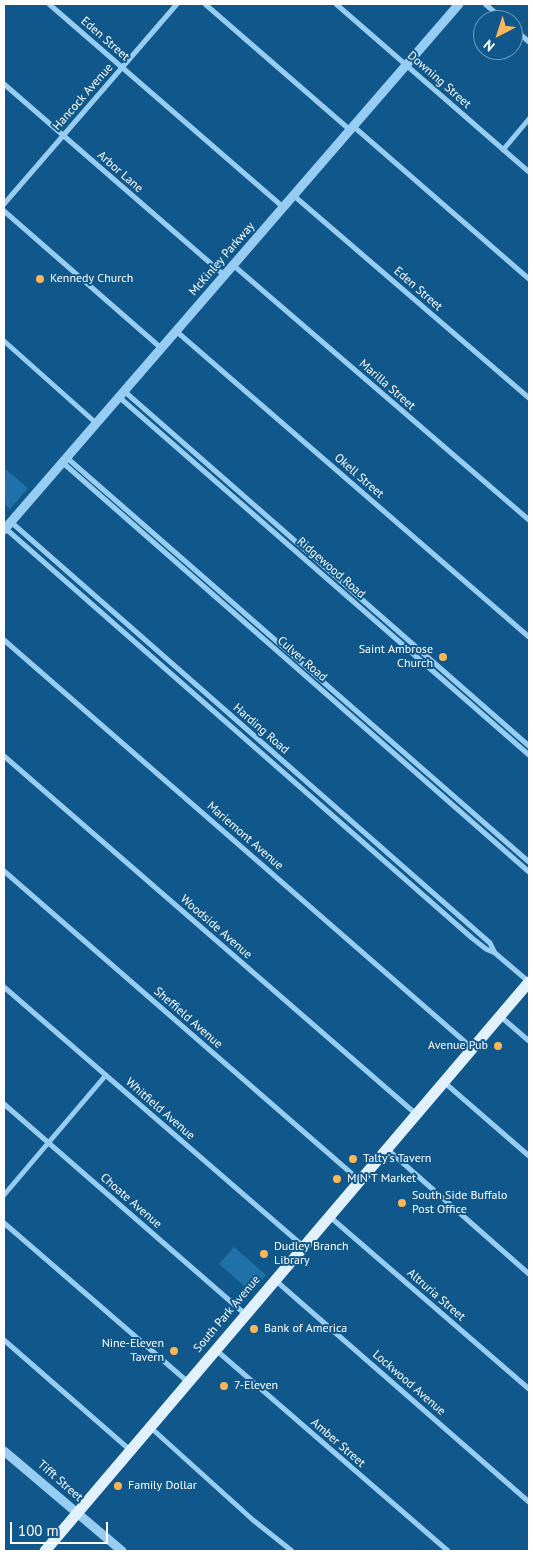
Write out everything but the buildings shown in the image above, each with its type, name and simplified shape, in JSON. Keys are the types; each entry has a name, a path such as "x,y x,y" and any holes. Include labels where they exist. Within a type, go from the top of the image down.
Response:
{"main road":[{"name":"South Park Avenue","path":"45,1551 529,982"}],"street":[{"name":"Eden Street","path":"49,4 283,207"},
{"name":"Hancock Avenue","path":"4,204 177,4"},
{"path":"205,4 529,279"},
{"name":"Downing Street","path":"336,4 529,172"},
{"name":"McKinley Parkway","path":"7,527 459,4"},
{"name":"Arbor Lane","path":"4,84 224,275"},
{"path":"503,150 529,119"},
{"name":"Eden Street","path":"293,195 529,398"},
{"path":"4,211 161,348"},
{"name":"Marilla Street","path":"233,265 529,520"},
{"name":"Okell Street","path":"176,331 529,637"},
{"path":"4,341 96,422"},
{"name":"Ridgewood Road","path":"122,394 207,464 529,746"},
{"name":"Ridgewood Road","path":"122,394 203,470 529,755"},
{"name":"Culver Road","path":"64,460 529,862"},
{"name":"Culver Road","path":"64,460 529,872"},
{"path":"203,470 207,464"},
{"path":"274,532 278,526"},
{"name":"Harding Road","path":"7,527 76,580 132,628 490,943 495,953"},
{"name":"Harding Road","path":"7,527 126,635 347,829 486,949 495,953 529,982"},
{"path":"71,586 76,580"},
{"path":"347,595 351,590"},
{"path":"126,635 132,628"},
{"name":"Mariemont Avenue","path":"4,640 472,1048"},
{"path":"416,656 421,651"},
{"path":"181,683 186,676"},
{"path":"487,718 491,713"},
{"path":"237,732 243,726"},
{"name":"Woodside Avenue","path":"4,756 416,1114"},
{"path":"293,781 299,775"},
{"path":"347,829 353,822"},
{"name":"Sheffield Avenue","path":"4,871 359,1180"},
{"path":"404,878 410,872"},
{"name":"Whitfield Avenue","path":"4,986 303,1246"},
{"path":"500,1016 529,1041"},
{"path":"4,1195 106,1075"},
{"path":"444,1082 529,1156"},
{"name":"Choate Avenue","path":"4,1104 245,1314"},
{"path":"386,1149 529,1274"},
{"name":"Altruria Street","path":"329,1216 529,1389"},
{"path":"4,1223 188,1382"},
{"name":"Lockwood Avenue","path":"275,1279 529,1502"},
{"path":"4,1340 130,1450"},
{"name":"Amber Street","path":"215,1350 448,1551"},
{"path":"150,1427 253,1520 292,1551"},
{"name":"Tifft Street","path":"4,1451 122,1551"}],"shaded area":[{"path":"4,468 28,488 10,509 4,504"},
{"path":"234,1247 266,1275 251,1292 219,1264"}],"place":[{"name":"Kennedy Church","path":"40,279"},
{"name":"Saint Ambrose Church","path":"443,657"},
{"name":"Avenue Pub","path":"498,1046"},
{"name":"Talty's Tavern","path":"353,1159"},
{"name":"M N T Market","path":"337,1179"},
{"name":"South Side Buffalo Post Office","path":"402,1203"},
{"name":"Dudley Branch Library","path":"264,1254"},
{"name":"Bank of America","path":"254,1329"},
{"name":"Nine-Eleven Tavern","path":"174,1351"},
{"name":"7-Eleven","path":"224,1386"},
{"name":"Family Dollar","path":"118,1486"}]}
